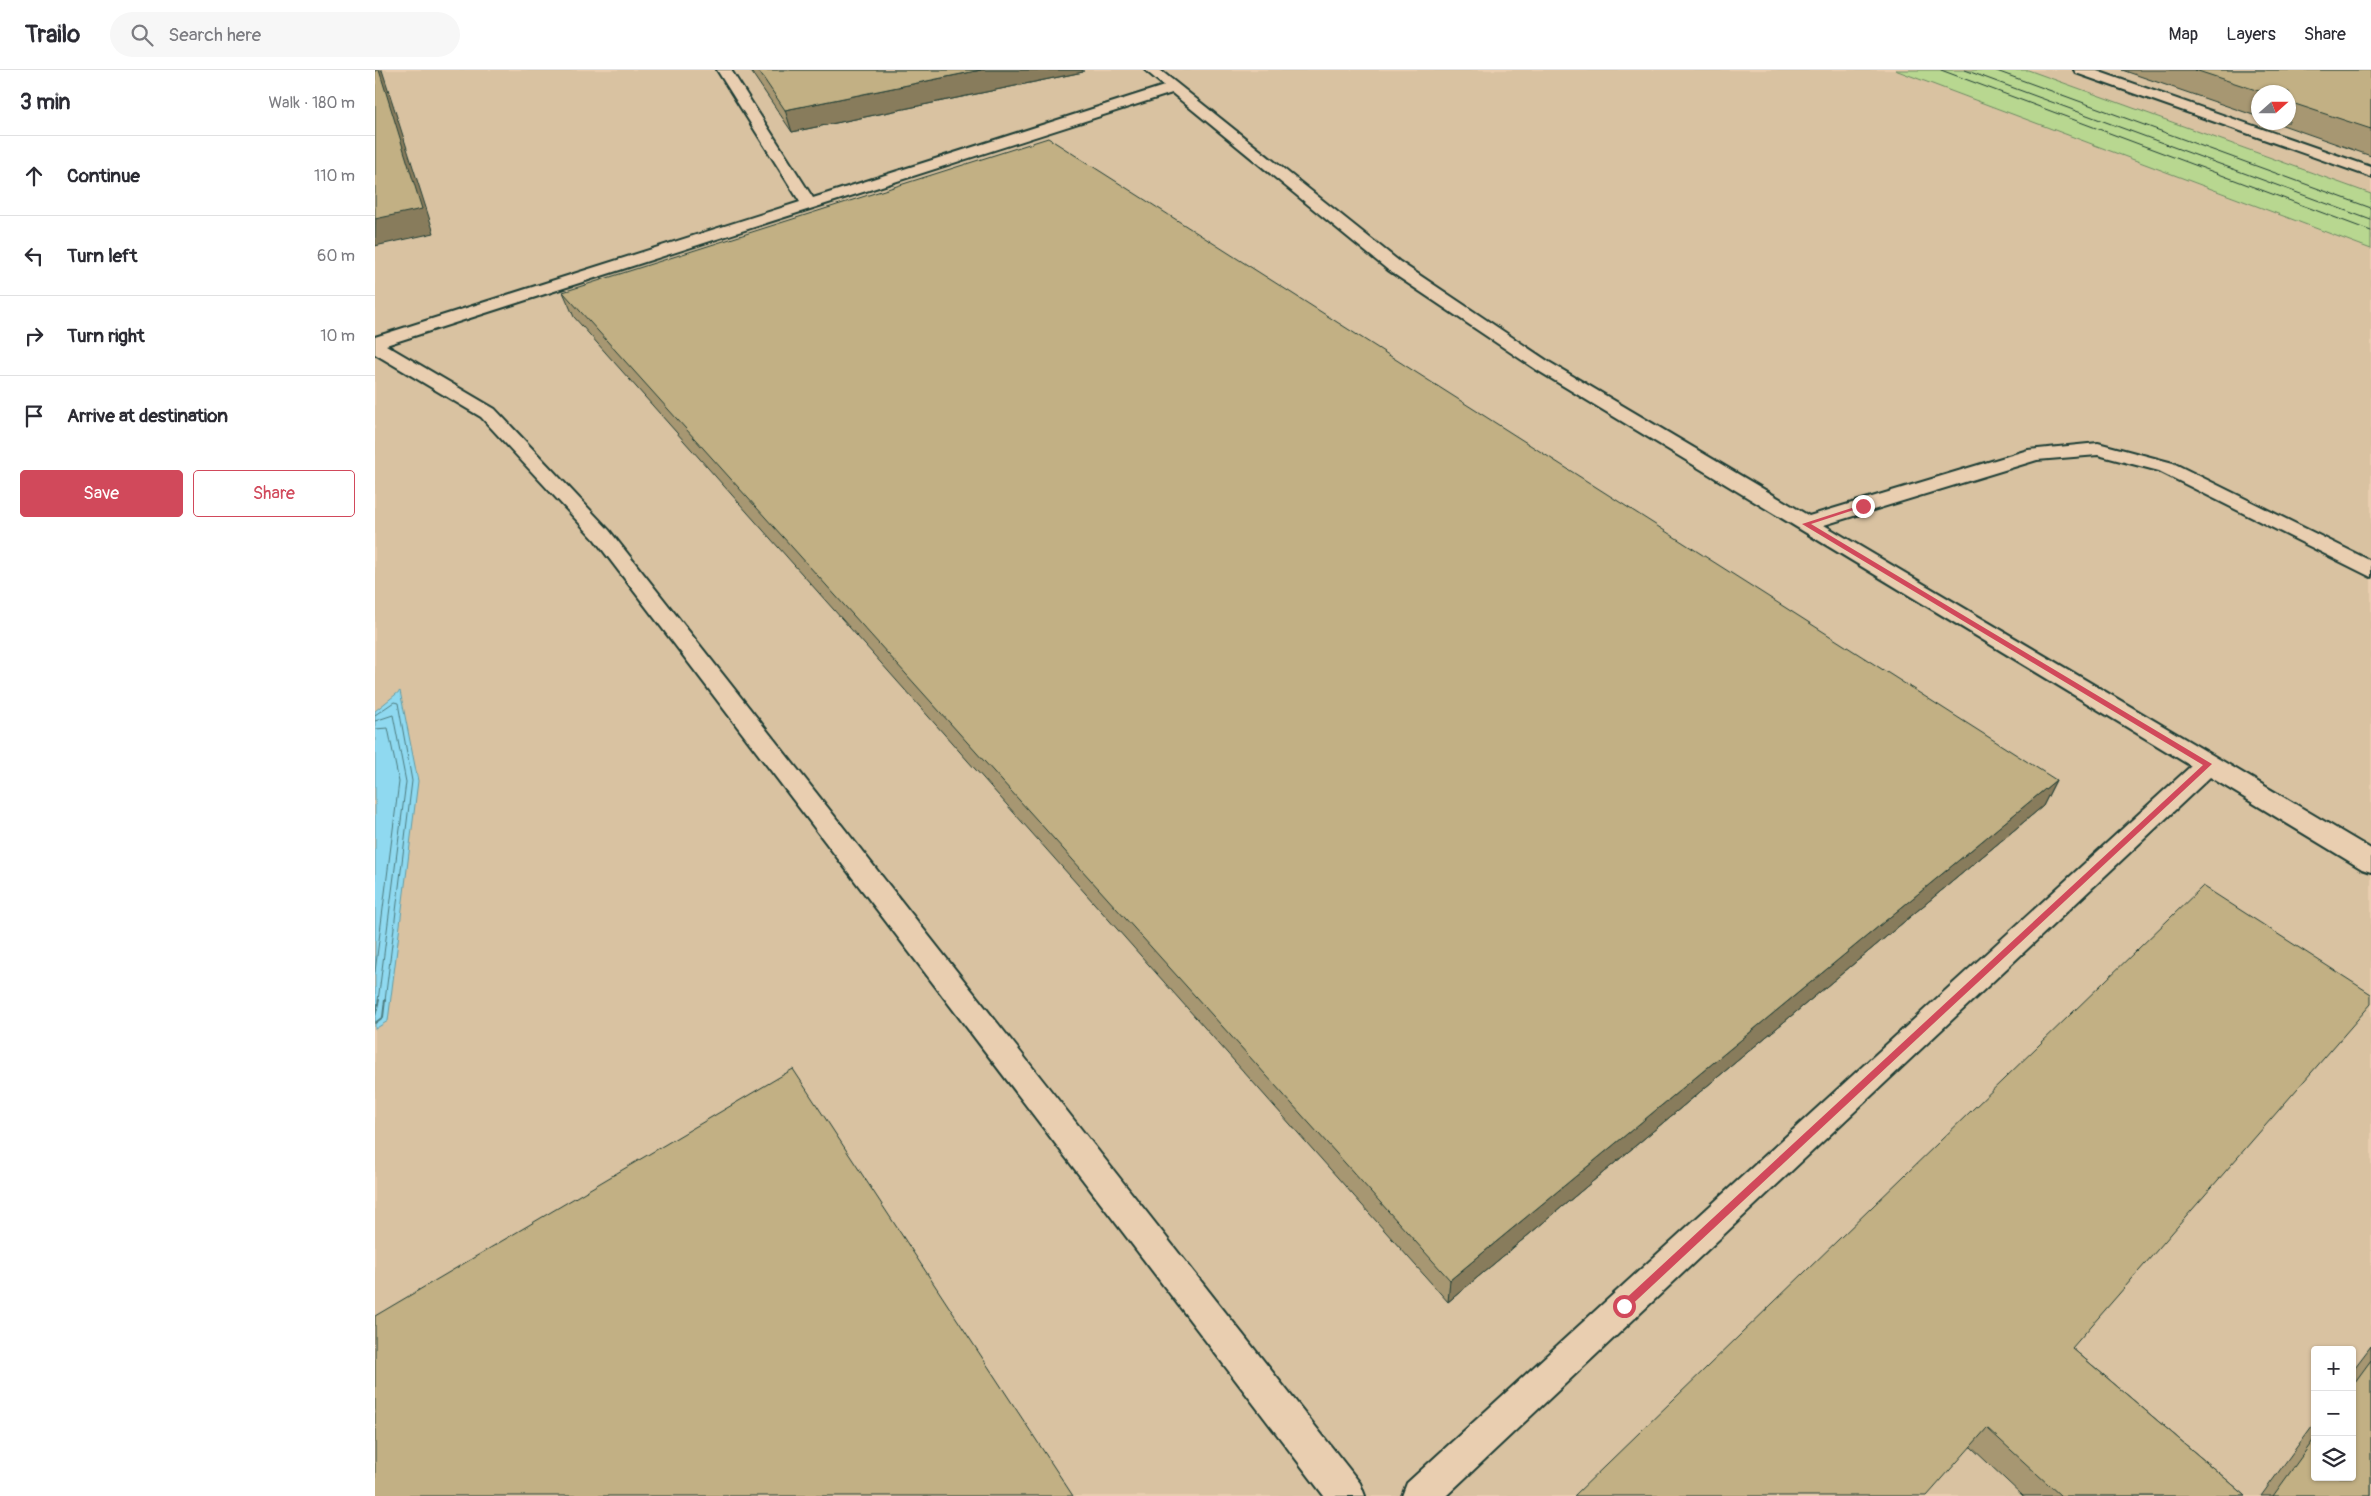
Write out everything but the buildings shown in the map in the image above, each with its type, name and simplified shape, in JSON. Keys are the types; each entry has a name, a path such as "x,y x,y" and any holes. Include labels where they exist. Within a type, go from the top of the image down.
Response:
{"lane":[{"path":"724,70 809,204"},
{"path":"1152,70 1394,266 1543,366 2371,862"},
{"path":"2081,70 2371,172"},
{"path":"375,345 1173,88"},
{"path":"375,345 487,413 603,535 1347,1496"},
{"path":"1805,524 2035,454 2097,449 2166,467 2371,570"},
{"path":"1420,1496 2208,764"}],"shaded area":[{"path":"375,70 1895,70 2371,249 2371,1496 375,1496 375,1029 388,1021 400,691 375,711"},
{"path":"2028,70 2371,70 2371,194"}],"green space":[{"path":"1895,70 2028,70 2371,194 2371,249"}],"water":[{"path":"400,691 418,781 388,1021 375,1029 375,711"}],"tram line":[{"path":"1941,70 2371,231"},
{"path":"1965,70 2371,220"},
{"path":"1994,70 2371,208"}],"route":[{"path":"1624,1306 2208,764 1805,524 1863,506"}]}
